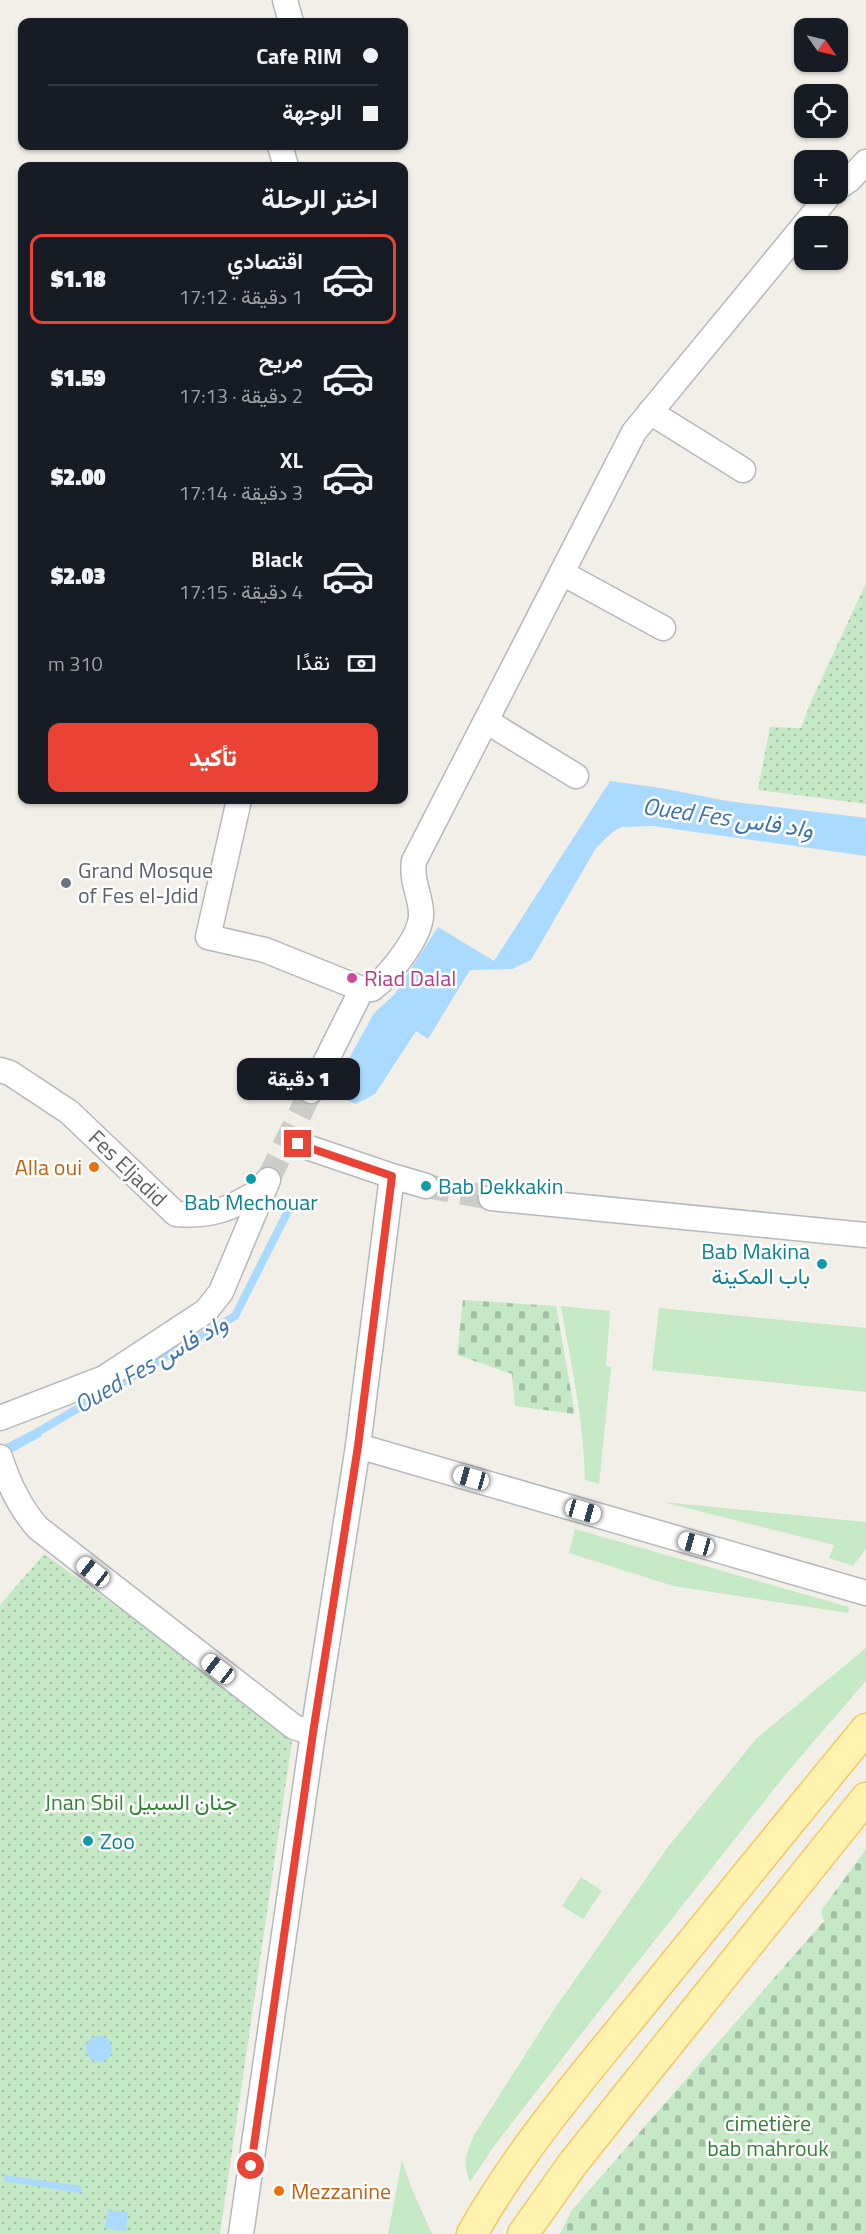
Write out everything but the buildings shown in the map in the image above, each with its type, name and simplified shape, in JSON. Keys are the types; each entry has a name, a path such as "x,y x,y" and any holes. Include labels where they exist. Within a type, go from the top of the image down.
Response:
{"main road":[{"path":"472,2234 492,2199 612,2041 866,1729"},
{"path":"523,2234 578,2157 866,1798"}],"street":[{"path":"285,0 290,18"},
{"path":"848,179 866,162"},
{"path":"238,804 208,937 265,950 362,989 372,990 396,967 421,922 421,910 412,874 414,861 634,432 822,204"},
{"path":"651,412 743,470"},
{"path":"562,573 663,628"},
{"path":"486,722 576,776"},
{"path":"311,1091 362,989"},
{"name":"Fes Eljadid","path":"0,1070 10,1073 69,1112 176,1214 194,1215 219,1212 244,1201 266,1183 220,1292 206,1311 104,1378 0,1418"},
{"path":"298,1144 426,1186"},
{"path":"242,2234 313,1733 358,1446 392,1176"},
{"path":"491,1198 866,1235"},
{"path":"358,1446 866,1593"},
{"path":"4,1468 21,1505 38,1528 288,1723 313,1733"}],"green space":[{"path":"866,583 866,804 758,790 770,727 801,728"},
{"path":"463,1300 556,1306 575,1414 515,1406 512,1374 457,1355"},
{"path":"561,1306 610,1311 606,1366 611,1367 599,1484 585,1480 580,1414"},
{"path":"659,1308 866,1328 866,1392 652,1370"},
{"path":"663,1502 866,1522 866,1549 853,1566 829,1558 834,1545"},
{"path":"575,1529 849,1607 848,1613 673,1586 569,1553"},
{"name":"Jnan Sbil جنان السبيل","path":"44,1554 293,1734 220,2234 0,2234 0,1605"},
{"path":"866,1648 866,1681 789,1770 494,2146 470,2182 466,2159 474,2135 553,2011 668,1847 756,1739"},
{"name":"cimetière bab mahrouk","path":"866,1849 866,2234 560,2234 572,2210 824,1921 821,1911"},
{"path":"581,1877 602,1891 583,1919 562,1906"},
{"path":"402,2160 411,2187 432,2234 388,2234"}],"water":[{"path":"610,781 727,801 866,818 866,856 653,826 622,827 614,831 596,848 531,960 512,969 470,970 428,1039 416,1031 375,1094 356,1104 337,1095 339,1077 374,1013 394,995 438,927 494,961"},
{"path":"37,1428 42,1436 0,1459 0,1447"},
{"path":"99,2036 108,2040 112,2049 108,2058 99,2062 90,2058 86,2049 90,2040"},
{"path":"5,2175 82,2186 81,2193 4,2181"},
{"path":"108,2210 128,2212 126,2231 105,2228"}],"waterway":[{"name":"Oued Fes واد فاس","path":"31,1436 235,1316 287,1213"}],"tunnel":[{"path":"268,1180 311,1091"},
{"path":"426,1186 491,1198"}],"place":[{"name":"Grand Mosque of Fes el-Jdid","path":"66,883"},
{"name":"Riad Dalal","path":"352,978"},
{"name":"Alla oui","path":"94,1167"},
{"name":"Bab Mechouar","path":"251,1179"},
{"name":"Bab Dekkakin","path":"426,1186"},
{"name":"Bab Makina باب المكينة","path":"822,1264"},
{"name":"Zoo","path":"88,1841"},
{"name":"Mezzanine","path":"279,2191"}],"route":[{"path":"251,2166 313,1733 358,1446 392,1176 298,1144"}]}
